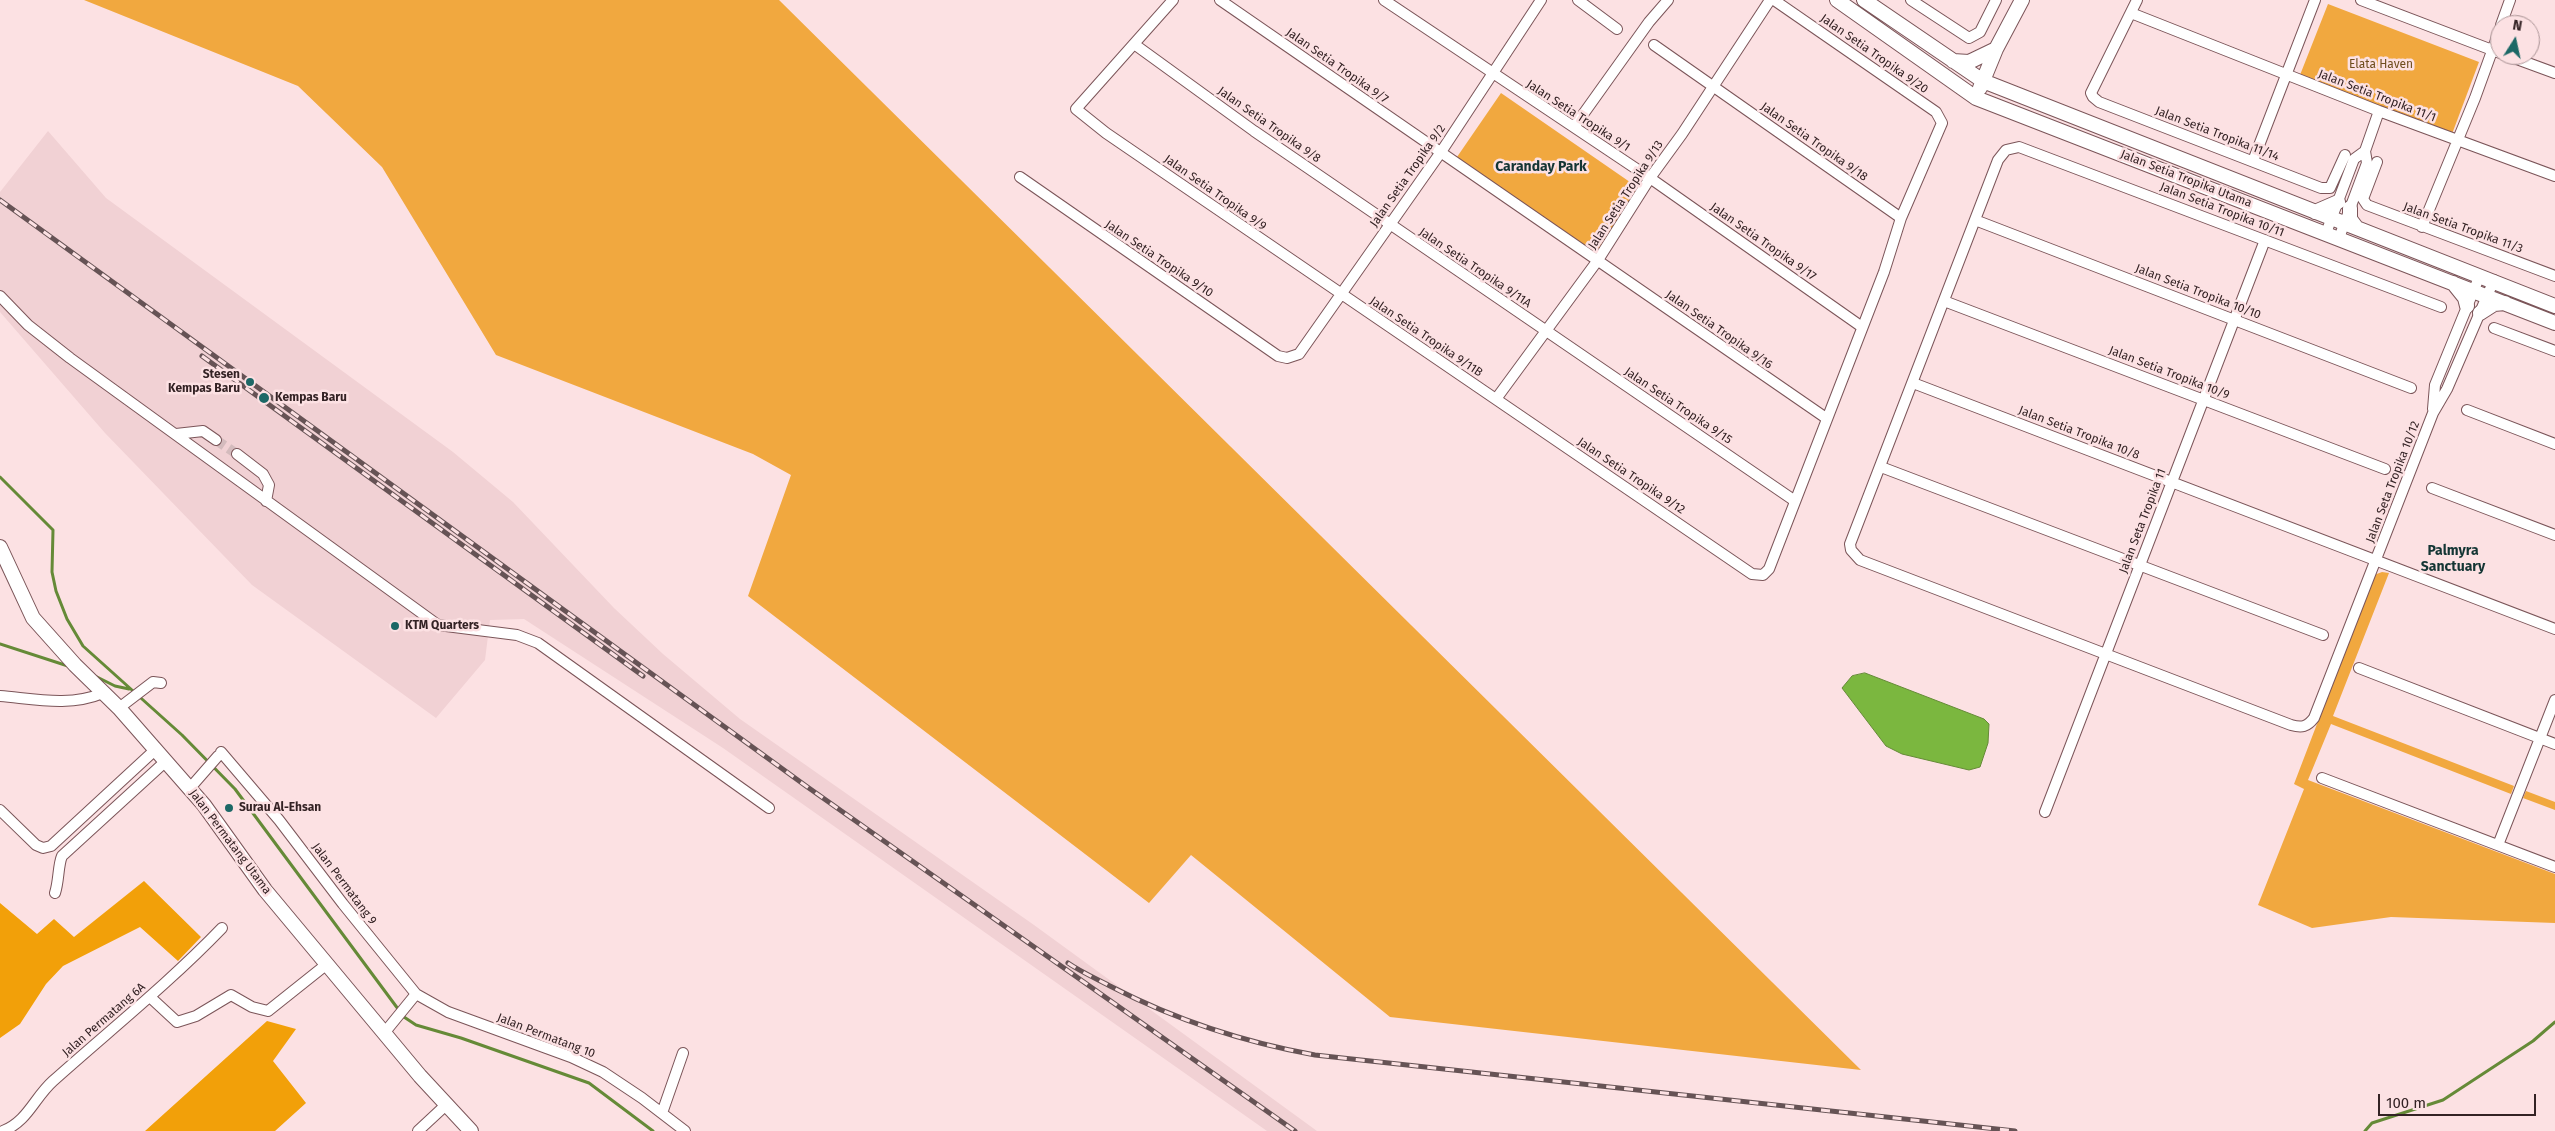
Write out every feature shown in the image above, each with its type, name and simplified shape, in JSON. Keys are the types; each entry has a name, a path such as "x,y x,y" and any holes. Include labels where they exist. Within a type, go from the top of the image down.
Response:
{"main road":[{"name":"Jalan Setia Tropika Utama","path":"1837,0 1976,98 2555,323"},
{"name":"Jalan Setia Tropika Utama","path":"1864,0 1983,81 2315,212 2494,280 2555,306"},
{"path":"1976,98 1996,49 2022,0"},
{"path":"1952,60 1969,62 1996,49"},
{"path":"2315,212 2351,204 2350,219 2344,223"},
{"path":"2453,282 2473,310 2494,304 2509,304"},
{"name":"Jalan Permatang Utama","path":"0,546 32,618 98,689 123,705 155,750 190,788 265,890 327,964 389,1027 447,1104 472,1131"}],"street":[{"path":"1134,44 1173,0"},
{"name":"Jalan Setia Tropika 9/7","path":"1220,0 1598,260"},
{"name":"Jalan Setia Tropika 9/1","path":"1384,0 1493,75 1650,178"},
{"name":"Jalan Setia Tropika 9/2","path":"1288,358 1299,354 1342,295 1493,75 1541,0"},
{"path":"1578,0 1617,29"},
{"path":"1649,22 1660,0"},
{"path":"1574,127 1649,22 1668,0"},
{"name":"Jalan Setia Tropika 9/13","path":"1496,399 1598,260 1650,178 1682,134 1770,0"},
{"name":"Jalan Setia Tropika 9/20","path":"1774,0 1936,112 1942,123 1902,218"},
{"path":"1911,0 1964,36 1975,36 1980,32 1996,0"},
{"path":"2131,13 2138,0"},
{"path":"2254,161 2315,0"},
{"path":"2361,0 2490,50"},
{"path":"2505,15 2510,0"},
{"name":"Jalan Setia Tropika 11/1","path":"2131,13 2379,111 2555,176"},
{"name":"Jalan Setia Tropika 11/14","path":"2131,13 2091,93 2092,98 2326,189 2330,188 2345,155"},
{"name":"Jalan Setia Tropika 9/9","path":"1134,44 1076,109 1106,133 1342,295"},
{"name":"Jalan Setia Tropika 9/8","path":"1134,44 1254,131 1390,225"},
{"name":"Jalan Setia Tropika 9/18","path":"1654,45 1902,218"},
{"path":"2422,227 2490,65"},
{"path":"2533,65 2555,73"},
{"path":"2339,238 2367,164 2365,151 2379,111"},
{"name":"Jalan Setia Tropika 10/11","path":"1975,220 1998,160 2006,150 2019,147 2441,307"},
{"path":"2351,204 2347,178 2354,159 2365,151"},
{"path":"2351,204 2377,162"},
{"name":"Jalan Setia Tropika 9/10","path":"1020,177 1278,356 1288,358"},
{"name":"Jalan Setia Tropika 9/17","path":"1650,178 1862,327"},
{"path":"2347,178 2359,183"},
{"name":"Jalan Setia Tropika 11/3","path":"2351,204 2422,227 2555,276"},
{"path":"1795,501 1902,218"},
{"path":"1975,220 1850,544 1850,550 1860,560 2104,654"},
{"name":"Jalan Setia Tropika 10/10","path":"1975,220 2411,388"},
{"path":"2326,233 2344,223"},
{"name":"Jalan Setia Tropika 9/11A","path":"1390,225 1546,332"},
{"name":"Jalan Seta Tropika 11","path":"2045,812 2104,654 2265,240"},
{"name":"Jalan Setia Tropika 9/16","path":"1598,260 1826,418"},
{"name":"Jalan Seta Tropika 10/12","path":"2433,412 2435,385 2453,342 2473,310 2480,293 2480,275"},
{"name":"Jalan Seta Tropika 10/12","path":"2480,293 2494,280"},
{"name":"Jalan Setia Tropika 9/11B","path":"1342,295 1496,399"},
{"path":"0,296 28,325 438,625 517,635 538,644 769,808"},
{"name":"Jalan Setia Tropika 10/9","path":"1944,301 2385,469"},
{"name":"Jalan Seta Tropika 10/12","path":"2104,654 2301,728 2309,725 2314,718 2433,412 2447,389 2465,347 2473,310"},
{"path":"2494,328 2555,351"},
{"name":"Jalan Setia Tropika 9/15","path":"1546,332 1795,501"},
{"path":"2453,342 2465,347"},
{"name":"Jalan Setia Tropika 10/8","path":"1913,383 2555,629"},
{"name":"Jalan Setia Tropika 9/12","path":"1496,399 1752,574 1763,575 1769,570 1795,501"},
{"path":"2467,410 2555,444"},
{"path":"176,434 203,432 216,440"},
{"path":"237,454 263,474 269,485 266,501"},
{"path":"1881,467 2322,635"},
{"path":"2432,488 2555,535"},
{"path":"2359,668 2555,744"},
{"path":"123,705 154,684"},
{"path":"0,696 61,702 90,698 98,689"},
{"path":"2498,845 2555,700"},
{"path":"0,810 36,846 43,848 51,846 155,750"},
{"name":"Jalan Permatang 9","path":"190,788 220,754 279,820 414,996"},
{"path":"55,893 60,878 59,862 62,856 166,761"},
{"path":"2322,778 2555,867"},
{"name":"Jalan Permatang 6A","path":"3,1131 21,1121 51,1082 176,976 222,928"},
{"path":"150,997 177,1022 196,1016 232,996 252,1007 268,1011 327,964"},
{"path":"389,1027 414,996"},
{"name":"Jalan Permatang 10","path":"414,996 448,1012 571,1057 603,1072 685,1131"},
{"path":"662,1113 684,1053"},
{"path":"418,1131 447,1104"}],"shaded area":[{"path":"48,131 106,198 453,452 513,502 614,608 663,654 740,719 1034,925 1317,1131 1267,1131 723,748 524,619 490,620 485,660 436,718 252,585 105,433 0,312 0,192"},
{"path":"1865,673 1984,719 1989,724 1988,743 1980,767 1969,770 1902,754 1886,746 1842,688 1852,676"},
{"path":"144,881 201,937 178,961 140,927 63,966 46,984 20,1024 0,1038 0,903 37,934 54,919 74,937"},
{"path":"267,1021 296,1029 273,1061 306,1103 275,1131 145,1131"}],"green space":[{"path":"84,0 779,0 1861,1070 1390,1017 1191,855 1149,903 748,596 791,475 753,454 496,355 382,167 298,86"},
{"name":"Elata Haven","path":"2328,4 2479,62 2452,134 2300,75"},
{"name":"Caranday Park","path":"1501,93 1640,189 1595,253 1457,157"},
{"path":"2382,572 2389,573 2333,716 2514,786 2511,794 2331,724 2308,780 2555,874 2555,923 2391,917 2312,928 2258,905 2304,789 2294,784 2374,575"},
{"path":"2526,791 2555,802 2555,810 2523,798"}],"waterway":[{"path":"0,477 53,530 52,572 56,591 67,619 83,646 182,735 235,789 404,1017 416,1025 461,1038 589,1083 653,1131"},
{"path":"0,644 71,667"},
{"path":"95,676 115,686 129,689"},
{"path":"2365,1131 2372,1123 2443,1100 2533,1041 2555,1022"}],"tunnel":[{"path":"216,440 237,454"}],"railway":[{"path":"0,200 806,786 1295,1131"},
{"path":"202,356 643,676"},
{"path":"1068,963 1136,999 1185,1020 1262,1044 1315,1055 2015,1131"}],"place":[{"name":"Stesen Kempas Baru","path":"250,382"},
{"name":"Kempas Baru","path":"264,398"},
{"name":"KTM Quarters","path":"395,626"},
{"name":"Surau Al-Ehsan","path":"229,808"}],"district":[{"name":"Caranday Park","path":"1541,167"},
{"name":"Palmyra Sanctuary","path":"2453,560"}]}
